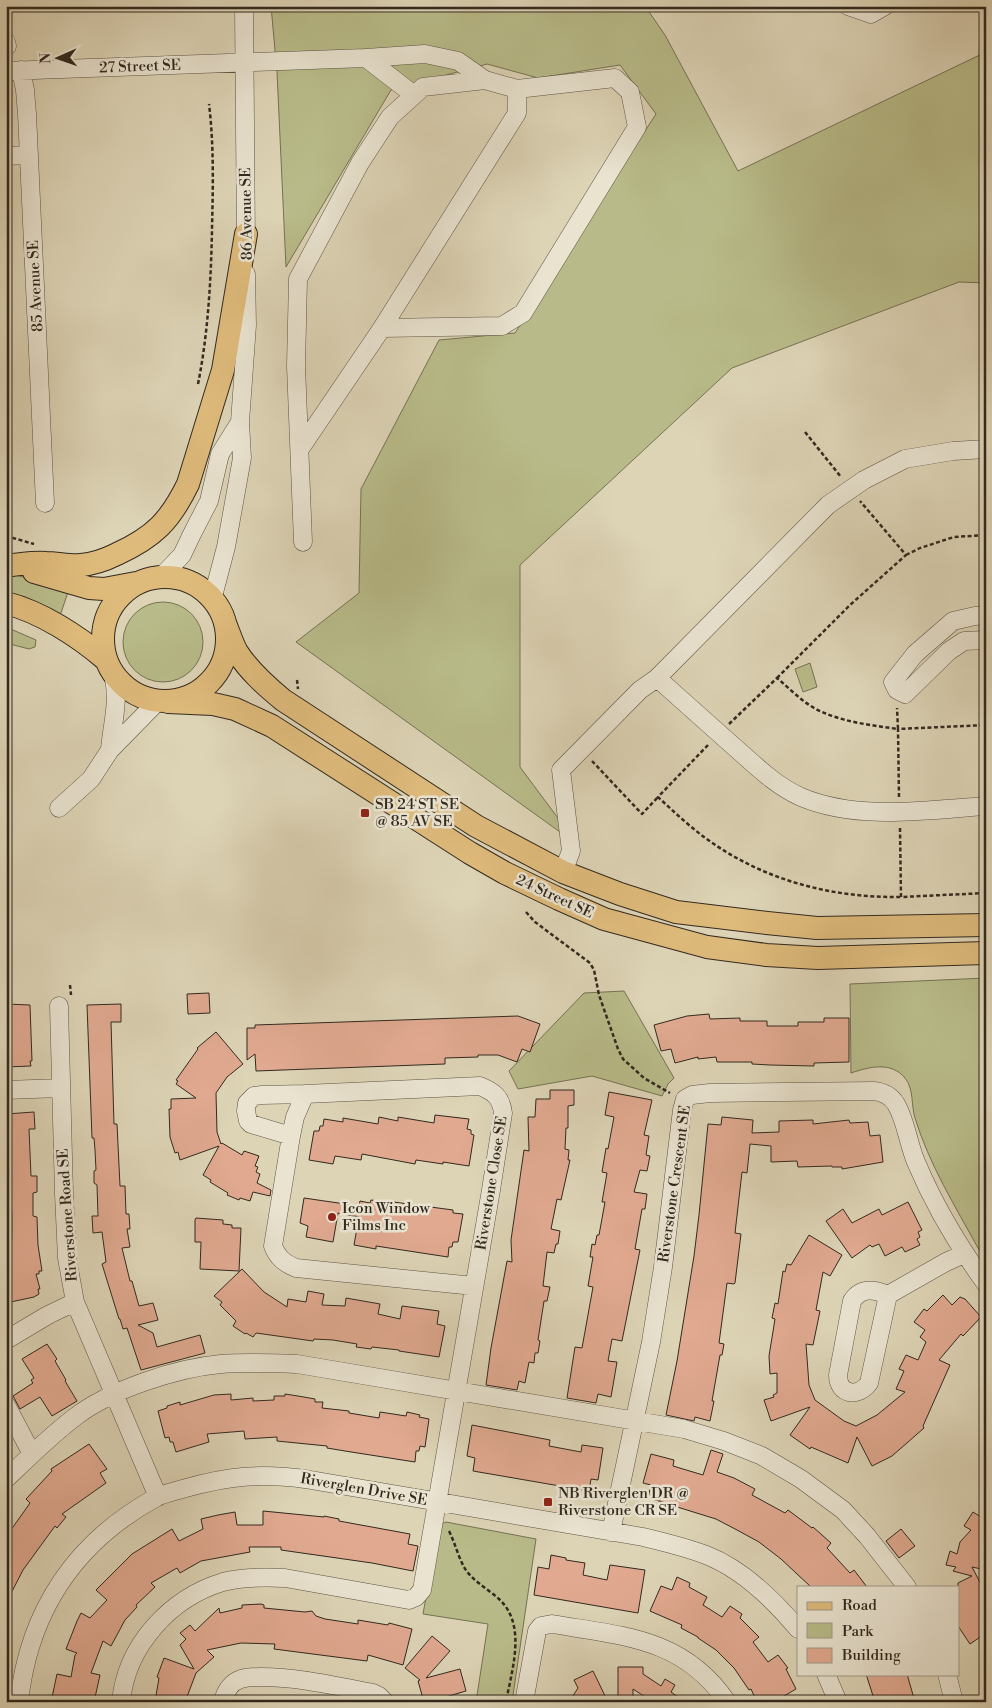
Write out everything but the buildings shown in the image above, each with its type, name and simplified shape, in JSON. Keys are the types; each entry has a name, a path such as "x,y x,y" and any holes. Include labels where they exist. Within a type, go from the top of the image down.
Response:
{"main road":[{"path":"9,564 94,564 132,547 153,534 169,518 188,484 223,370 246,234"},
{"path":"6,603 30,612 73,634 109,667 123,686 134,694 149,700 163,701 187,697 198,692 214,677 225,655 227,636 225,623 216,604 199,587 189,582 161,577 104,589 89,588 9,564"},
{"path":"109,667 103,646 102,634 109,611 121,595 137,583"},
{"name":"24 Street SE","path":"225,623 236,650 243,661 266,686 284,700 476,826 563,872 620,894 676,912 767,924 817,928 986,924"},
{"name":"24 Street SE","path":"163,701 213,704 235,709 272,726 470,853 559,900 604,919 707,947 766,955 818,958 986,953"}],"street":[{"name":"86 Avenue SE","path":"212,600 226,547 242,458 240,422 247,325 244,6"},
{"path":"848,6 871,14 885,6"},
{"name":"27 Street SE","path":"14,70 244,63 425,54 458,61 485,80"},
{"path":"366,58 414,95"},
{"name":"85 Avenue SE","path":"14,70 25,90 45,503"},
{"path":"303,542 296,366 298,279 365,155 390,116 424,87 485,80 517,89 615,78 630,92 637,127 523,313 502,326 382,328"},
{"path":"300,449 382,328 517,113 517,89"},
{"path":"6,156 29,154"},
{"name":"86 Avenue SE","path":"161,577 182,555 209,501 220,454 240,422"},
{"path":"563,872 571,851 561,770 640,690 657,678 828,505 864,480 905,459 953,451 986,449"},
{"path":"986,615 953,621 915,654 893,682 897,690 906,694 949,651 964,641 986,640"},
{"path":"109,667 116,688 117,705 110,750"},
{"path":"657,678 773,781 801,797 830,806 863,811 900,812 986,806"},
{"path":"59,808 91,779 110,750 163,701"},
{"name":"Riverstone Road SE","path":"65,1001 60,1088 67,1258 75,1302 158,1497"},
{"name":"Riverstone Close SE","path":"121,1702 129,1667 141,1644 160,1620 176,1606 195,1594 224,1582 249,1578 285,1578 409,1600 416,1597 422,1590 503,1113 502,1105 498,1096 480,1086 254,1096 248,1103 246,1116 252,1124 290,1136"},
{"path":"6,1090 60,1088"},
{"name":"Riverstone Crescent SE","path":"611,1532 651,1342 685,1099 692,1095 710,1093 874,1091 889,1096 899,1110 913,1155 931,1196 964,1254 986,1284"},
{"path":"305,1094 295,1117 290,1136 274,1246 277,1256 286,1264 296,1268 474,1286"},
{"path":"888,1295 878,1291 866,1290 856,1295 852,1301 838,1375 839,1384 846,1391 856,1393 869,1383 888,1295 946,1262 964,1254"},
{"path":"6,1340 48,1315 75,1302"},
{"path":"6,1479 75,1417 127,1388 197,1368 219,1364 253,1362 297,1364 684,1429 724,1441 762,1456 801,1479 843,1510 867,1536 906,1586"},
{"path":"6,1406 32,1454"},
{"name":"Riverglen Drive SE","path":"19,1702 24,1665 41,1616 56,1590 85,1552 103,1535 158,1497 227,1478 254,1475 278,1475 436,1509 611,1532 650,1538 685,1547 708,1556 744,1577 763,1592 797,1627"},
{"path":"524,1702 537,1631 541,1626 552,1624 648,1642 672,1652 691,1664 727,1702"},
{"path":"827,1676 838,1702"},
{"path":"948,1676 954,1702"},
{"path":"223,1702 227,1690 237,1680 248,1677 296,1679 373,1693 385,1702"}],"path":[{"path":"198,386 212,262 214,162 209,104"},
{"path":"805,432 850,490 906,555"},
{"path":"6,536 35,544"},
{"path":"724,729 850,605 906,555 920,548 954,537 986,536"},
{"path":"777,678 817,710 854,723 898,729 986,725"},
{"path":"897,690 902,897"},
{"path":"581,750 642,814 709,745"},
{"path":"658,797 703,837 744,863 806,887 840,894 874,897 986,893"},
{"path":"526,912 535,922 590,963 594,970 599,995 618,1049 624,1059 644,1078 667,1092 685,1099"},
{"path":"65,1001 70,985"},
{"path":"436,1509 446,1524 465,1568 500,1600 512,1615 515,1633 513,1661 506,1702"}],"green space":[{"path":"271,6 645,6 665,35 738,171 986,52 986,283 959,282 732,368 520,565 520,767 578,845 296,642 359,593 361,489 439,340 515,333 656,114 620,65 538,78 487,64 391,90 286,267 277,72"},
{"path":"6,572 67,590 61,613 58,614 6,592"},
{"path":"163,602 178,605 191,614 200,627 203,642 200,657 191,670 178,679 163,682 148,679 135,670 126,657 123,642 126,627 135,614 148,605"},
{"path":"6,627 36,640 35,647 29,649 6,643"},
{"path":"810,663 817,687 803,692 795,669"},
{"path":"986,978 986,1259 978,1248 935,1168 915,1118 908,1082 899,1073 887,1067 872,1067 851,1073 850,984"},
{"path":"624,991 674,1078 668,1084 662,1096 592,1076 518,1089 509,1071 584,993"},
{"path":"446,1522 536,1539 512,1702 476,1702 488,1624 423,1614 439,1525"}],"place":[{"name":"SB 24 ST SE @ 85 AV SE","path":"365,813"},
{"name":"Icon Window Films Inc","path":"332,1217"},
{"name":"NB Riverglen DR @ Riverstone CR SE","path":"548,1502"}]}
